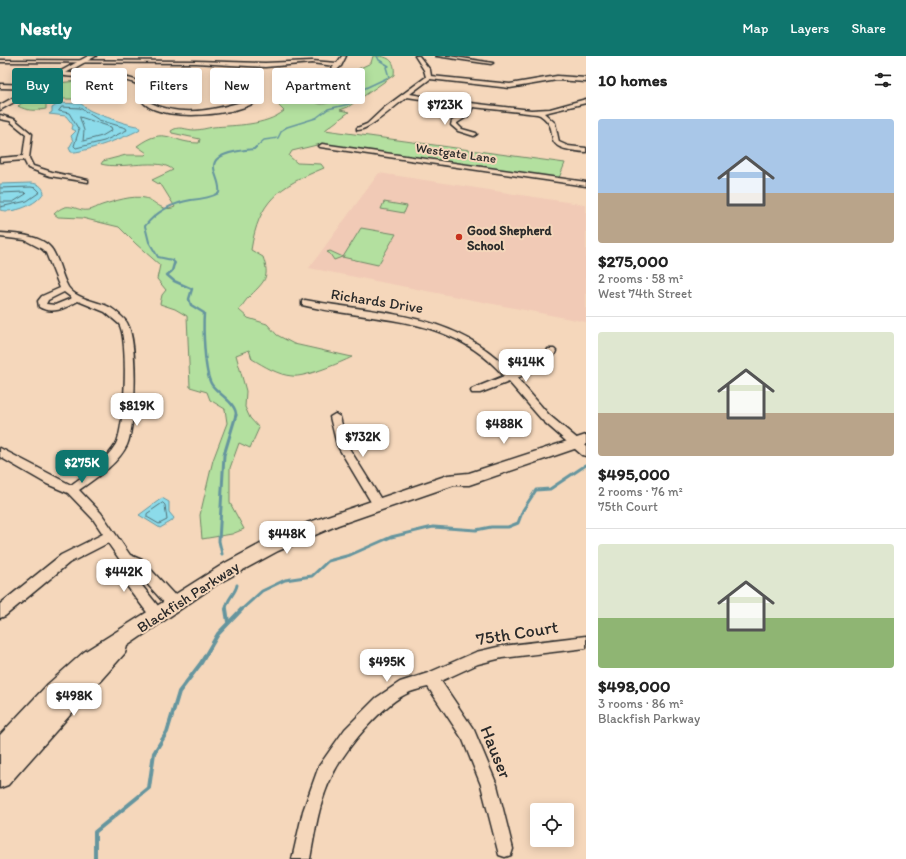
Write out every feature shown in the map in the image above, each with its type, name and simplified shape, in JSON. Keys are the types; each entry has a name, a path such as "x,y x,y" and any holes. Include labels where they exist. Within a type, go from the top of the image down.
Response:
{"main road":[{"name":"Blackfish Parkway","path":"0,751 25,722 68,679 93,657 125,638 173,603 236,564 291,537 339,517 453,480 469,478 579,444 586,431"},
{"name":"Blackfish Parkway","path":"0,777 57,712 101,667 125,638"}],"street":[{"path":"63,73 93,56"},
{"path":"137,63 148,56"},
{"path":"336,68 344,56"},
{"path":"417,56 427,70 429,77"},
{"path":"438,56 492,63"},
{"path":"253,65 259,57"},
{"path":"0,61 137,63 196,62 253,65 312,62 339,65"},
{"path":"63,74 116,77 131,80 139,83 143,99 147,103 165,110 182,112 224,111 246,104"},
{"path":"429,77 510,86 557,78 586,80"},
{"path":"359,130 421,85 429,77"},
{"path":"0,86 12,86"},
{"path":"407,94 471,105 540,112 586,102"},
{"path":"0,108 12,101"},
{"path":"471,105 466,115 454,122 454,125 460,130 474,134"},
{"path":"540,112 552,123 554,139 558,144 569,148 586,150"},
{"path":"0,117 12,120 29,134 26,158 30,167 37,170 86,181"},
{"name":"Westgate Lane","path":"322,146 586,184"},
{"path":"0,160 26,158"},
{"path":"0,235 25,238 46,247 50,252 65,289 78,298 100,306 115,315 125,326 131,386 130,407 122,444 107,463 72,490"},
{"path":"65,289 44,298 42,300 42,305 47,308 59,307 78,298"},
{"name":"Richards Drive","path":"305,303 338,309 405,317 440,328 483,351 501,366 510,378 555,427 579,444"},
{"path":"476,391 544,364 548,361 551,352"},
{"path":"335,417 342,445 378,504"},
{"path":"0,452 51,481 72,490 97,516 126,559 138,564 173,603"},
{"path":"0,612 65,559 110,536"},
{"path":"126,559 126,574 157,615"},
{"name":"75th Court","path":"301,859 311,811 325,772 350,734 381,703 405,687 431,679 476,658 502,652 586,642"},
{"name":"Hauser","path":"431,679 469,736 489,785 505,849"}],"shaded area":[{"name":"Good Shepherd School","path":"379,173 586,205 586,322 309,268"}],"green space":[{"path":"373,56 390,60 394,65 394,75 365,95 365,68 360,68 371,63"},
{"path":"63,82 71,82 71,99 63,99"},
{"path":"21,104 46,104 46,109 28,110 18,106"},
{"path":"279,104 352,104 340,110 349,112 325,130 565,163 559,178 321,144 292,151 289,156 297,163 321,164 324,168 294,182 283,189 273,197 265,207 259,219 251,250 263,257 266,269 265,278 239,310 248,318 267,324 277,335 294,344 352,357 305,375 292,376 276,372 252,359 249,350 236,355 246,391 245,407 250,418 259,428 250,448 239,443 230,468 230,503 244,529 232,534 202,539 200,515 213,460 227,423 225,409 210,400 207,392 190,387 187,316 175,309 160,304 162,295 166,290 157,279 160,265 119,227 82,218 58,217 54,214 64,207 90,210 118,200 135,197 149,199 158,206 166,208 175,207 162,186 152,180 173,170 167,166 159,164 119,166 101,164 103,161 126,155 145,155 147,153 137,146 155,137 162,136 181,141 199,143 200,139 172,133 171,131 177,128 197,130 250,124 268,120 284,111"},
{"path":"384,202 407,206 404,213 381,209"},
{"path":"361,228 396,234 378,265 342,257 334,260 327,252 330,251 343,257"}],"water":[{"path":"63,103 81,104 91,111 108,118 138,126 140,129 106,144 71,152 69,148 73,141 71,136 76,131 72,129 73,125 66,116 49,114 52,112 52,108 58,104"},
{"path":"31,183 42,188 44,192 41,197 36,201 18,209 11,211 0,210 0,184"},
{"path":"162,498 169,502 169,512 174,518 172,521 160,528 139,515"}],"waterway":[{"path":"255,148 264,140 278,138 282,130 287,127 316,118 328,109 349,104 351,102 344,98 389,77 386,67 389,66 379,60 377,56"},
{"path":"174,265 175,263 172,260 158,257 149,242 145,226 166,208 184,201 202,199 219,193 219,186 214,168 214,165 219,157 231,152 255,148"},
{"path":"174,264 172,271 167,275 174,281 192,289 189,299 191,305 204,313 205,350 209,379 212,385 234,407 236,415"},
{"path":"222,554 219,541 224,455 236,415"},
{"path":"241,610 262,591 285,580 312,576 328,561 350,555 391,537 433,527 476,530 491,527 508,527 518,523 523,510 536,490 550,489 586,465"},
{"path":"226,609 227,603 237,585"},
{"path":"226,609 228,622"},
{"path":"95,859 95,832 149,788 154,753 167,732 179,692 201,663 218,634 241,610"}],"place":[{"name":"Good Shepherd School","path":"459,237"}]}
